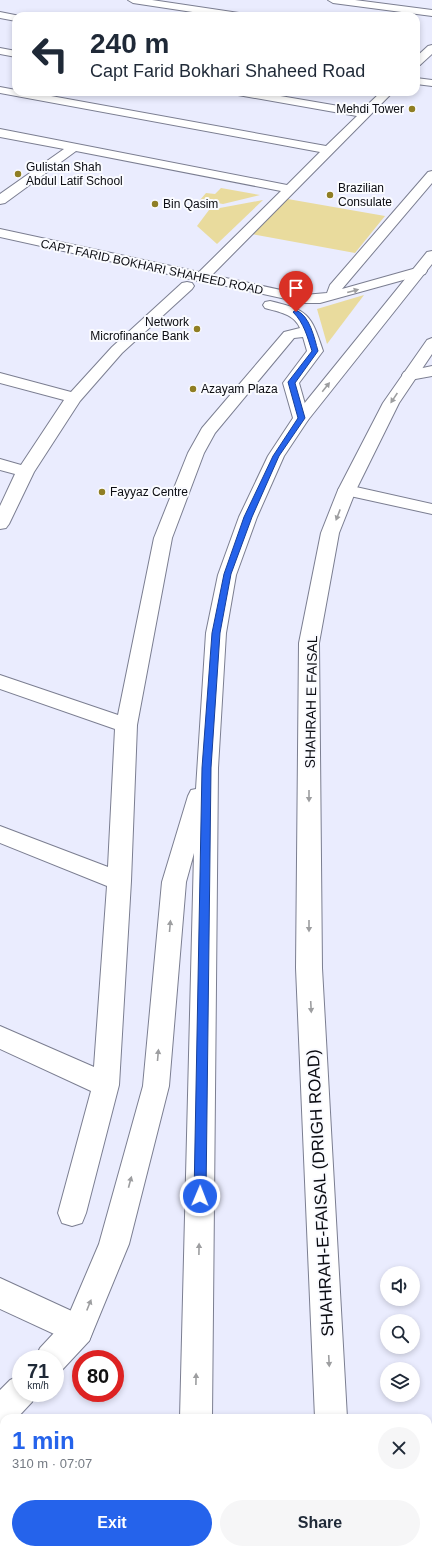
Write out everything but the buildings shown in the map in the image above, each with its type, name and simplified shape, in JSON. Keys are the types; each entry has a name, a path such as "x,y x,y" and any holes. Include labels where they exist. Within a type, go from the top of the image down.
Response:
{"main road":[{"path":"133,0 212,12"},
{"path":"333,0 432,13"},
{"path":"0,15 12,17"},
{"path":"420,59 432,47 421,44"},
{"path":"0,51 12,53"},
{"path":"420,81 432,83"},
{"path":"0,90 12,92"},
{"path":"33,96 328,150"},
{"path":"261,96 365,114"},
{"path":"201,278 383,96"},
{"path":"0,133 291,189"},
{"path":"0,200 73,148"},
{"path":"336,296 334,293 335,288 432,175"},
{"name":"CAPT FARID BOKHARI SHAHEED ROAD","path":"0,233 201,278 304,299 320,299 336,296 420,271"},
{"name":"CAPT FARID BOKHARI SHAHEED ROAD","path":"0,244 296,312 301,316 309,331 315,351 291,382 301,418"},
{"path":"196,1414 207,768 216,633 227,574 248,517 276,456 301,418 432,255"},
{"path":"0,524 25,472 74,398 117,350 187,286"},
{"path":"72,1213 106,1084 126,725 163,538 196,453 208,431 289,335 309,331"},
{"name":"SHAHRAH E FAISAL","path":"309,968 310,643 330,533 347,490 390,403 432,343"},
{"path":"410,375 432,371"},
{"path":"0,378 74,398"},
{"path":"0,464 25,472"},
{"path":"347,490 432,509"},
{"path":"0,682 126,725"},
{"path":"59,1350 78,1330 114,1244 156,1086 174,882 207,768"},
{"path":"0,834 118,881"},
{"name":"SHAHRAH-E-FAISAL (DRIGH ROAD)","path":"309,968 331,1414"},
{"path":"0,1037 106,1084"},
{"path":"0,1293 78,1330"},
{"path":"0,1413 12,1400"}],"shaded area":[{"path":"221,188 260,195 223,204 200,200 206,193 215,194"},
{"path":"282,198 385,216 355,253 246,233"},
{"path":"263,200 217,244 197,226 209,210"},
{"path":"364,295 327,344 317,309"}],"place":[{"name":"Mehdi Tower","path":"412,109"},
{"name":"Gulistan Shah Abdul Latif School","path":"18,174"},
{"name":"Brazilian Consulate","path":"330,195"},
{"name":"Bin Qasim","path":"155,204"},
{"name":"Network Microfinance Bank","path":"197,329"},
{"name":"Azayam Plaza","path":"193,389"},
{"name":"Fayyaz Centre","path":"102,492"}],"route":[{"path":"200,1196 207,768 216,633 227,574 248,517 276,456 301,418 291,382 315,351 309,331 301,316 296,312"}]}
